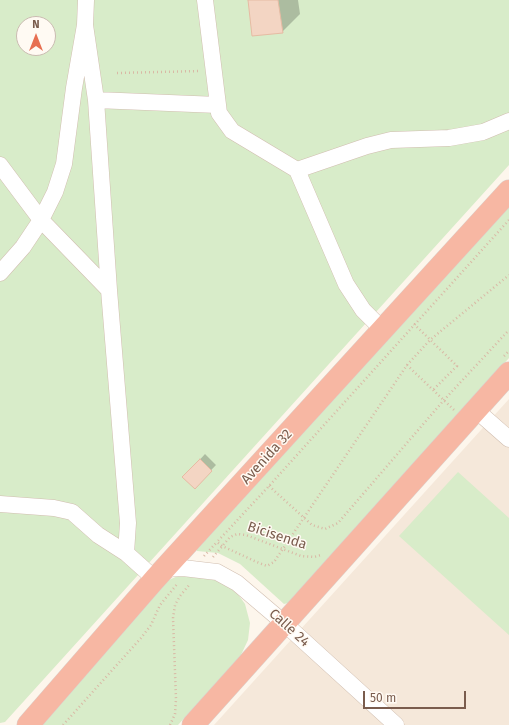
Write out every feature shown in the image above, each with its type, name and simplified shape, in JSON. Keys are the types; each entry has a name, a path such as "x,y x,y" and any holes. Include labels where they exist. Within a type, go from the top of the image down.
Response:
{"highway":[{"name":"Avenida 32","path":"28,725 160,574 383,330 407,318 509,191"},
{"path":"193,725 284,623 468,407 504,368"}],"street":[{"path":"0,273 23,247 41,220 55,192 64,164 74,88 85,25 86,0"},
{"path":"205,0 219,112 232,131 297,170 346,284 362,310 383,330"},
{"path":"85,25 96,100 109,290 128,523 126,553"},
{"path":"96,100 218,105"},
{"path":"297,170 367,146 391,140 449,138 483,132 509,121"},
{"path":"0,164 41,220 109,290"},
{"path":"468,407 509,439"},
{"path":"0,504 54,508 72,512 98,535 160,574"},
{"name":"Calle 24","path":"160,574 198,569 217,572 237,583 284,623 396,725"}],"path":[{"path":"117,73 214,70"},
{"path":"64,725 144,634 151,625 160,605 170,591 198,569 217,542 269,486 407,318 509,220"},
{"path":"217,542 222,546 267,566 274,562 407,365 430,340 509,275"},
{"path":"407,318 457,366 433,390"},
{"path":"269,486 312,525 325,529 338,523 444,400 509,330"},
{"path":"504,368 509,351"},
{"path":"407,365 455,411 468,407"},
{"name":"Bicisenda","path":"170,725 175,714 176,699 173,618 175,605 198,569 222,546 230,536 237,534 246,535 301,556 314,557 326,553"}],"shaded area":[{"path":"509,399 509,725 214,725"}],"green space":[{"path":"0,0 509,0 509,165 5,722 0,723"},
{"path":"509,199 509,358 288,603 284,604 240,564 218,553 197,551 196,547"},
{"path":"458,472 509,518 509,635 399,536"},
{"path":"180,575 209,575 235,590 245,604 250,623 248,640 240,657 178,725 34,725 162,583"}],"building":[{"path":"248,0 278,0 283,33 252,36"},
{"path":"200,459 212,471 195,489 182,477"}]}
